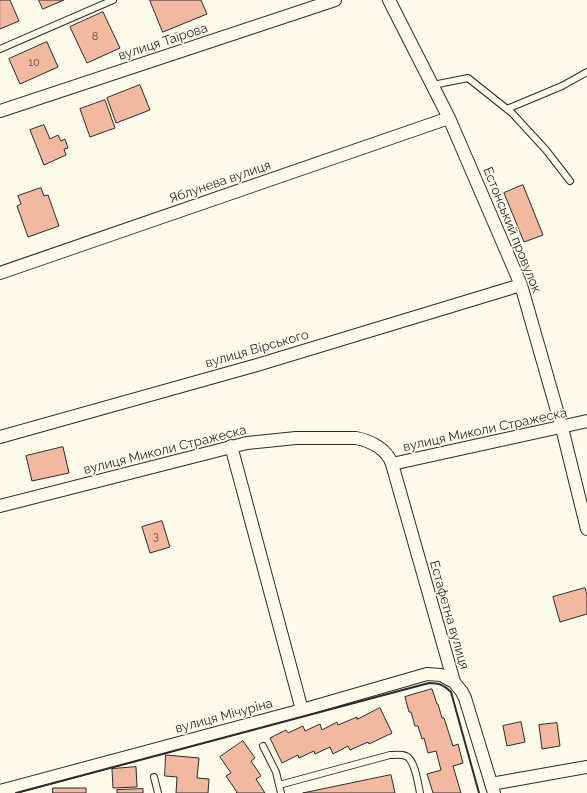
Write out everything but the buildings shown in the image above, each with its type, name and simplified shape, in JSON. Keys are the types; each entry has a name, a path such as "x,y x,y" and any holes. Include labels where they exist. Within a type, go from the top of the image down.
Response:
{"street":[{"name":"вулиця Таїрова","path":"0,111 335,0"},
{"name":"Естонський провулок","path":"389,0 449,118 521,285 562,428 587,528"},
{"name":"Яблунева вулиця","path":"0,273 449,118"},
{"name":"вулиця Вірського","path":"0,437 257,364 521,285"},
{"name":"вулиця Миколи Стражеска","path":"0,506 246,443 296,438 356,438 365,440 381,449 390,457 392,464 562,428 587,421"},
{"path":"231,446 302,710"},
{"name":"Естафетна вулиця","path":"392,464 454,682 465,698 492,789"},
{"name":"вулиця Мічуріна","path":"0,791 302,710 427,674 440,675 454,682"},
{"path":"492,789 587,767"}],"lane":[{"path":"0,49 113,0"},
{"path":"507,109 562,86 587,72"},
{"path":"433,85 468,78 507,109 546,150 570,182"},
{"path":"263,746 276,772 281,793"},
{"path":"279,785 390,755 400,755 407,756 413,763 420,793"},
{"path":"154,777 158,793"}],"wall":[{"path":"16,793 429,683 441,685 451,692 479,793"}]}
